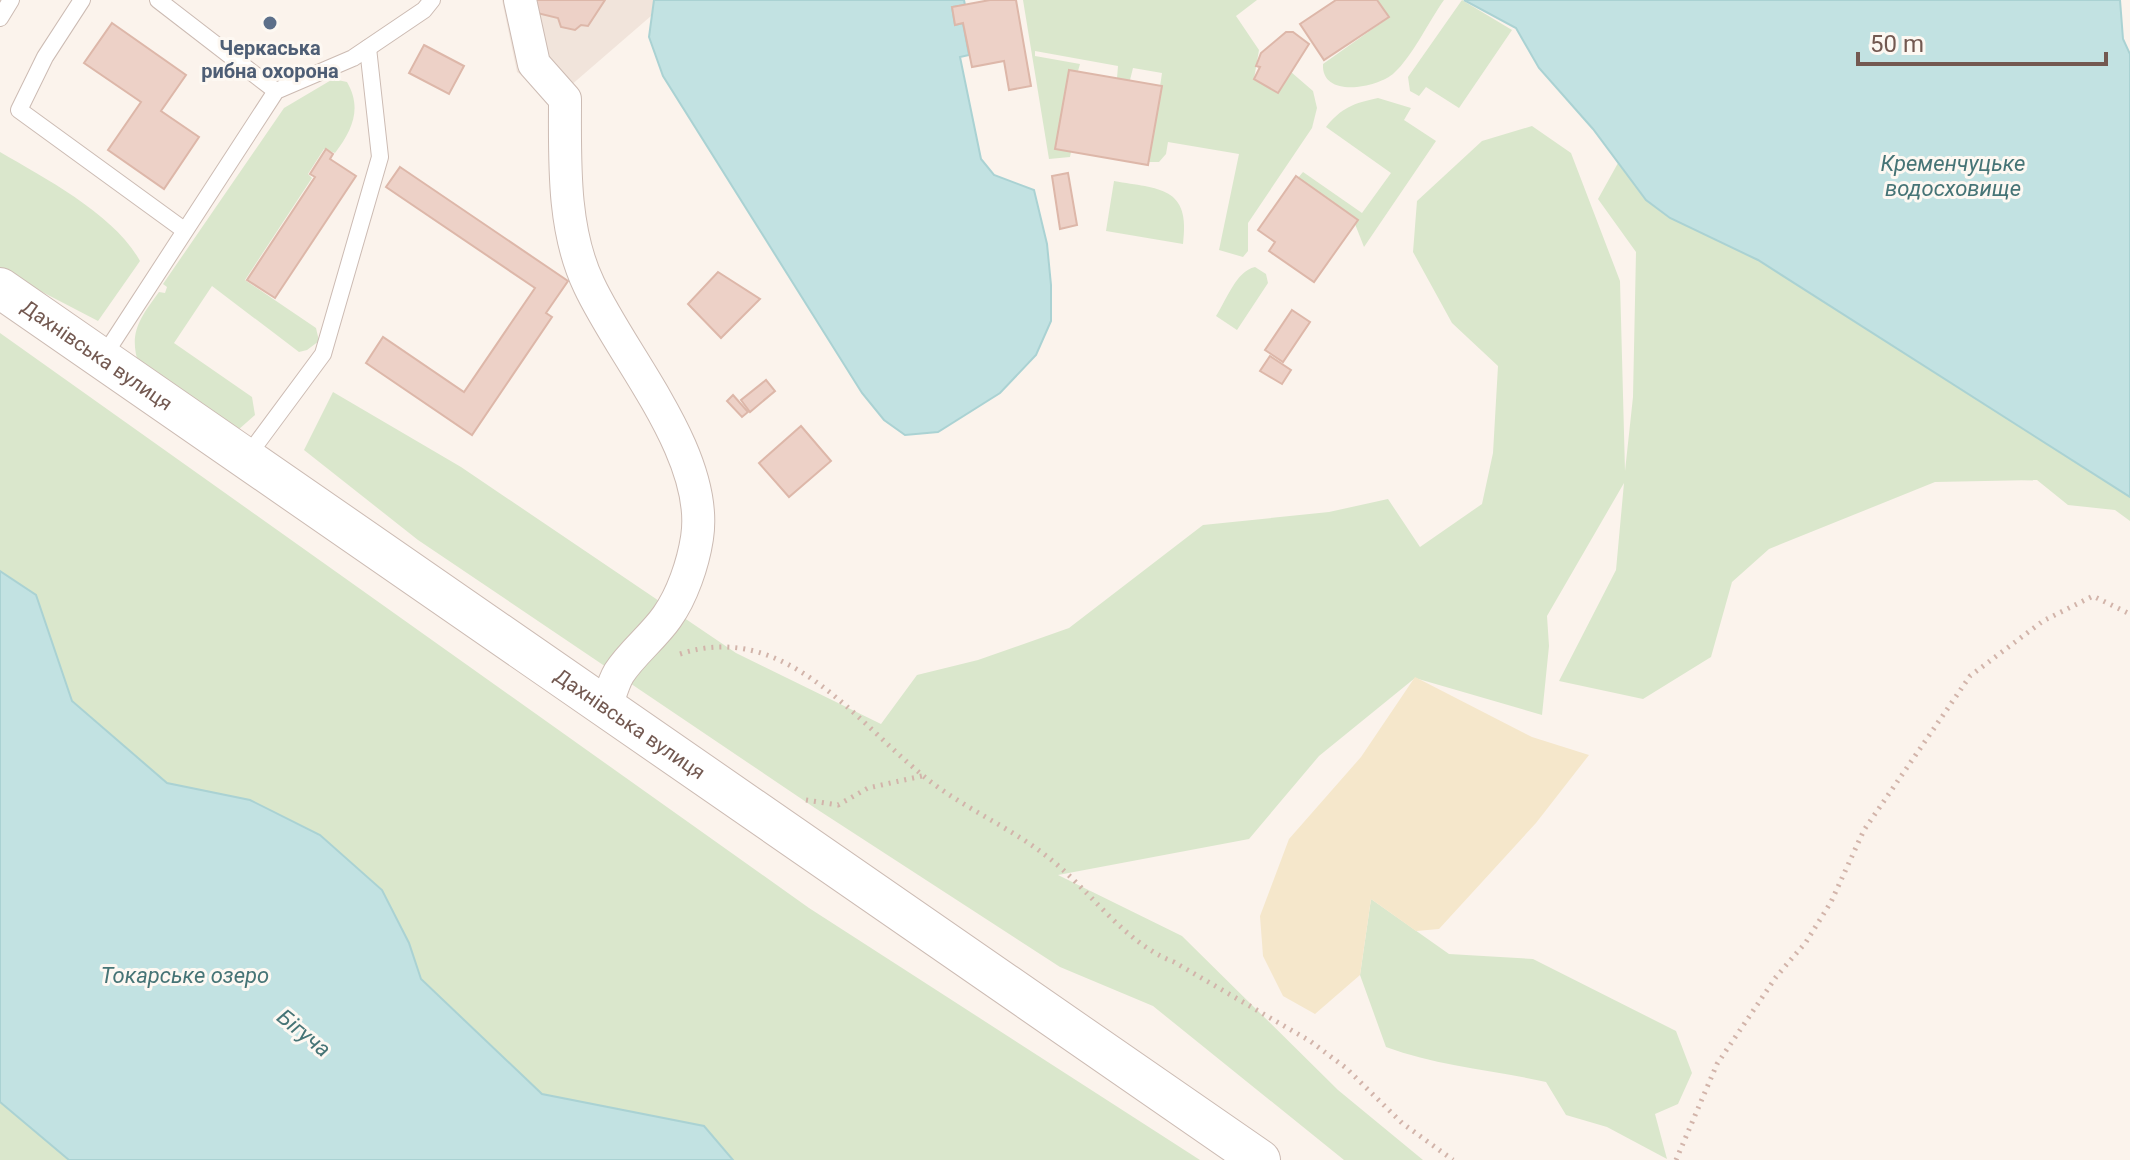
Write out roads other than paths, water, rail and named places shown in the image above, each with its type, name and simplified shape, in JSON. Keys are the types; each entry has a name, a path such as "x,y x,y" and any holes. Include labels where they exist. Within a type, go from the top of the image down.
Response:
{"street":[{"path":"520,0 534,64 565,99 569,218 588,283 685,458 698,494 698,536 692,565 668,616 619,674 606,707"},
{"name":"Дахнівська вулиця","path":"0,288 1260,1160"}],"lane":[{"path":"0,18 11,0"},
{"path":"82,0 45,57 19,110 184,230"},
{"path":"158,0 276,91"},
{"path":"102,359 276,91 353,58 424,10 432,0"},
{"path":"246,458 323,354 380,157 368,48"}],"water":[{"path":"654,0 964,0 965,5 952,7 955,25 963,23 969,55 960,57 981,159 994,175 1034,190 1047,244 1051,285 1051,321 1036,355 1000,393 938,432 905,435 884,420 862,393 663,76 649,37"},
{"name":"Кременчуцьке водосховище","path":"1464,0 2120,0 2123,39 2130,54 2130,497 1758,260 1670,218 1646,200 1593,129 1539,68 1516,28"},
{"name":"Токарське озеро","path":"0,571 36,595 72,701 167,783 250,800 320,835 382,890 409,943 421,979 542,1094 704,1126 733,1160 69,1160 0,1102"}],"place":[{"name":"Черкаська рибна охорона","path":"270,23"}],"water label":[{"name":"Бігуча","path":"304,1033"}]}
